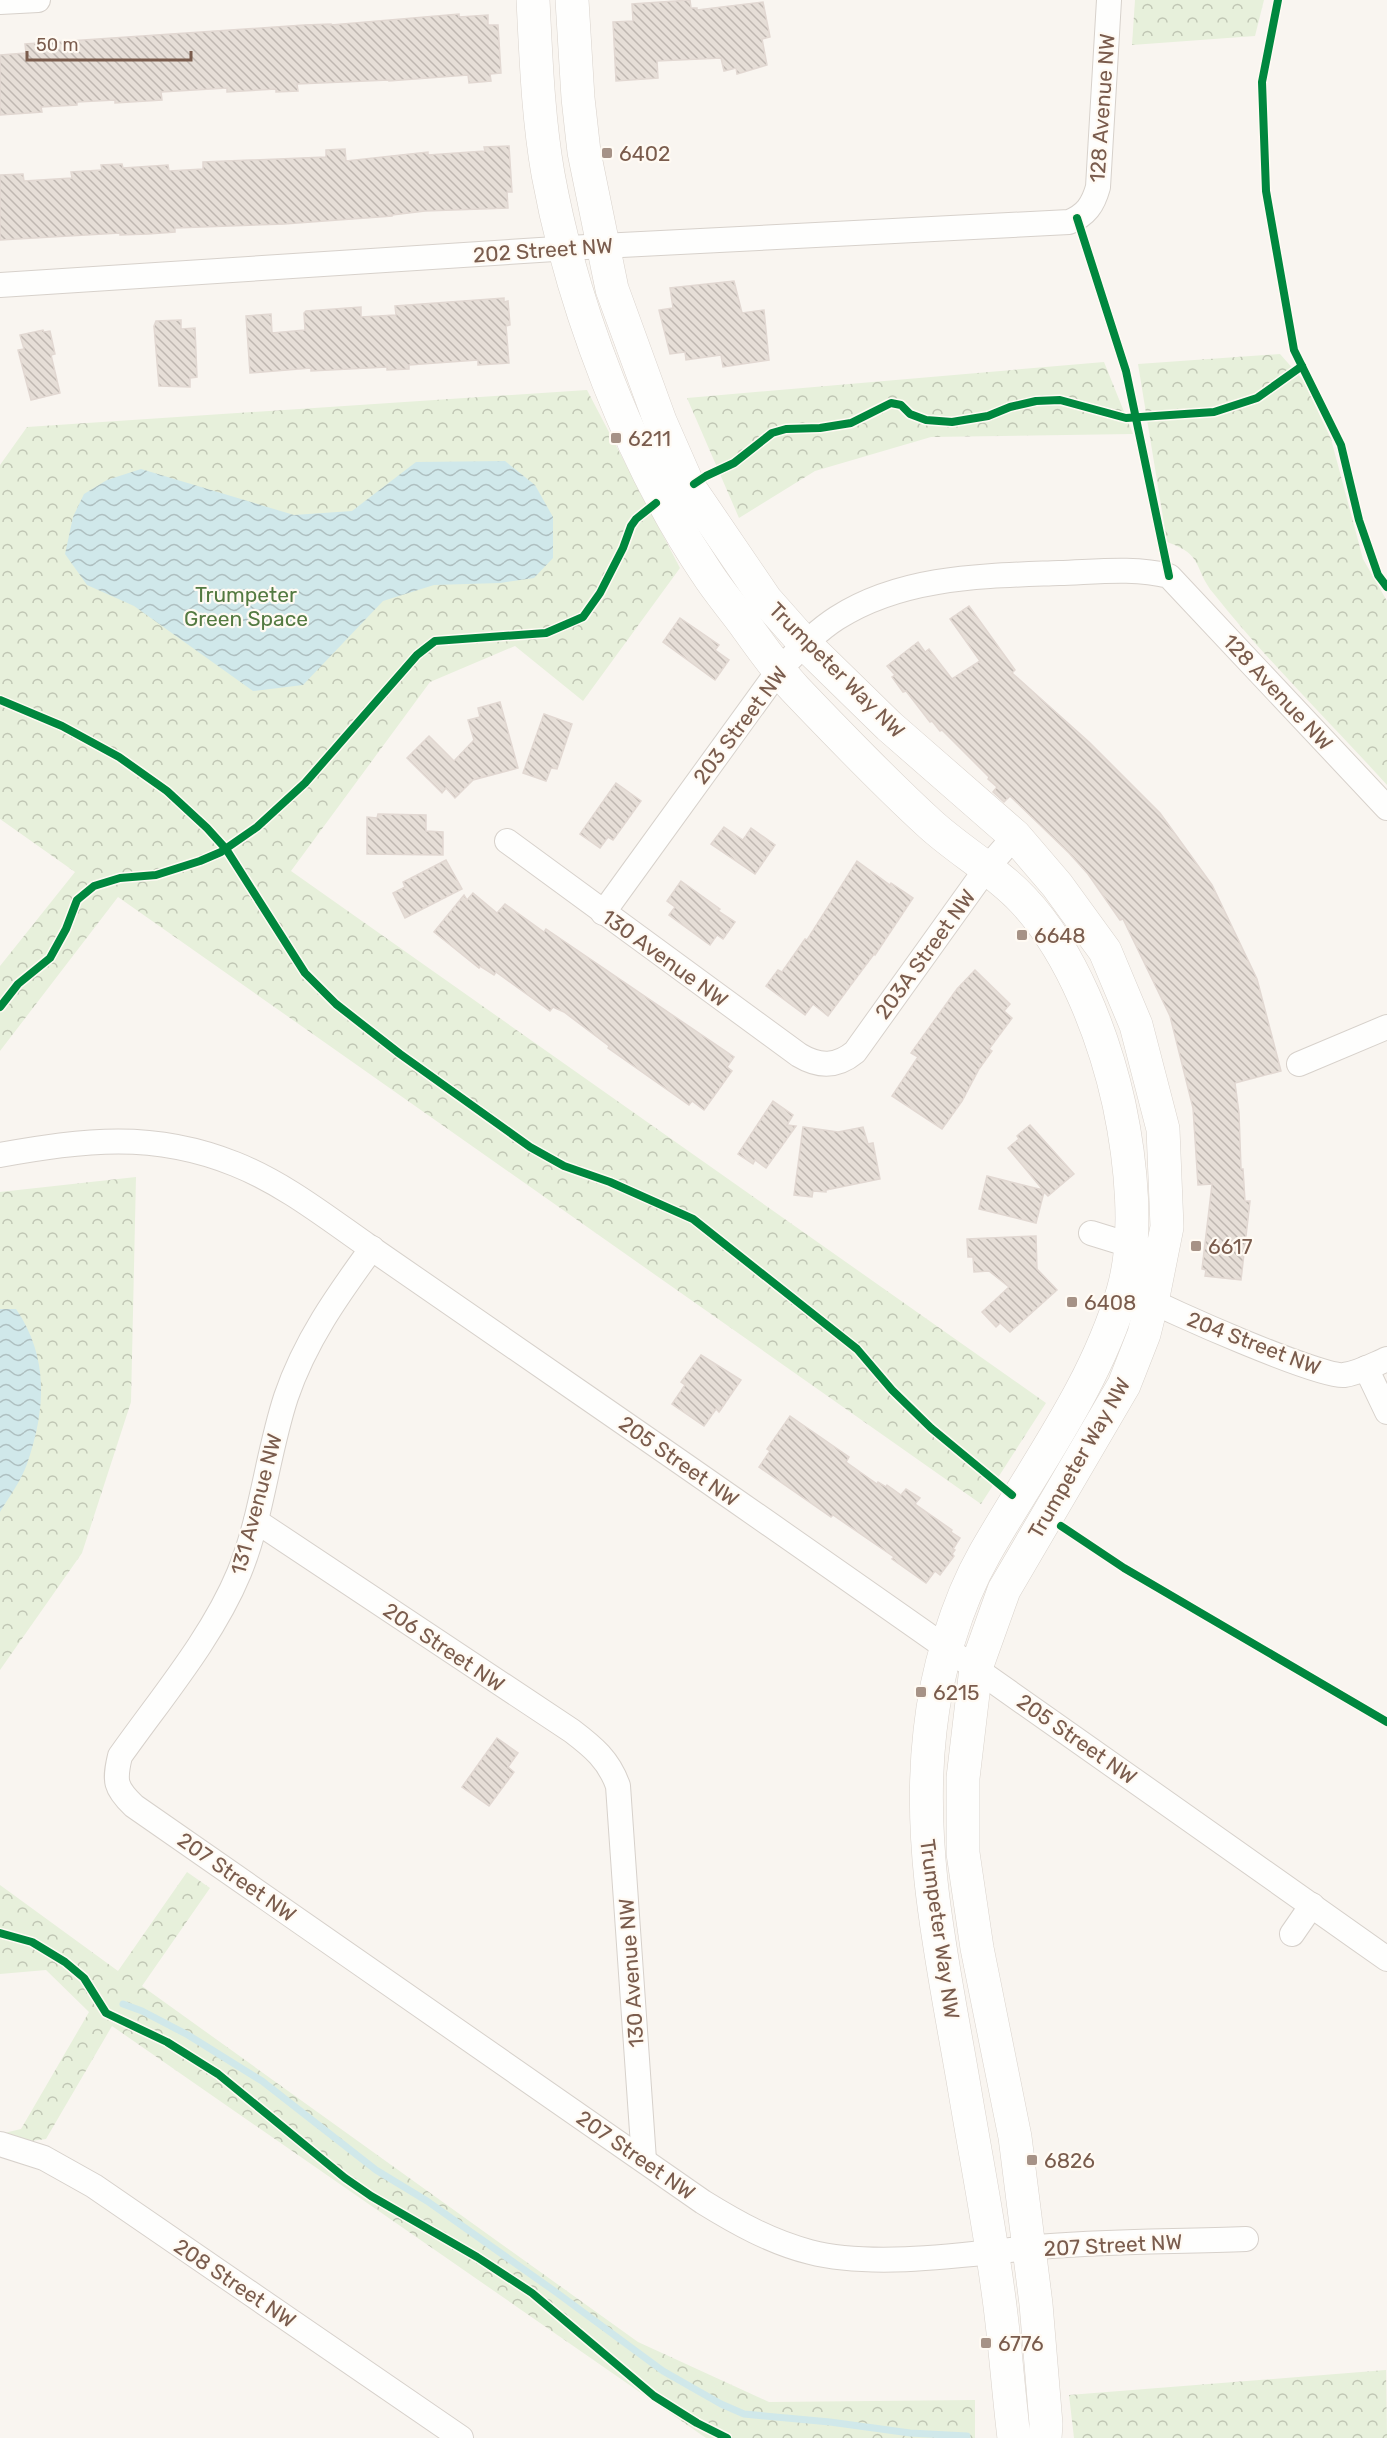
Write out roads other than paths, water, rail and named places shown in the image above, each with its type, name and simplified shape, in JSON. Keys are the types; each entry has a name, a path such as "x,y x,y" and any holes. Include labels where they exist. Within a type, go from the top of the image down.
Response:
{"street":[{"path":"0,2 38,0"},
{"name":"Trumpeter Way NW","path":"533,0 539,112 548,172 564,248 604,370 646,468 706,573 779,670 931,825 1022,898 1062,951 1103,1041 1120,1110 1130,1180 1131,1245 1124,1287 1104,1346 1080,1394 982,1558 946,1646 930,1723 926,1767 927,1859 992,2253 1008,2364 1014,2438"},
{"name":"Trumpeter Way NW","path":"572,0 584,152 612,289 688,487 766,600 805,644 889,726 1015,836 1057,885 1105,951 1136,1025 1163,1129 1167,1227 1163,1257 1144,1334 1124,1385 1004,1590 990,1624 976,1668 963,1778 963,1853 977,1948 1015,2137 1039,2340 1045,2438"},
{"name":"128 Avenue NW","path":"1084,213 1091,206 1098,187 1109,0"},
{"name":"202 Street NW","path":"0,285 564,248 1052,224 1069,222 1084,213"},
{"name":"203 Street NW","path":"603,913 779,670 835,619 863,603 940,580 981,576 1139,571 1168,576"},
{"name":"128 Avenue NW","path":"1168,576 1387,808"},
{"name":"203A Street NW","path":"829,1064 839,1063 855,1052 986,869 1015,836"},
{"name":"130 Avenue NW","path":"507,842 799,1055 809,1061 829,1064"},
{"path":"1299,1064 1387,1027"},
{"name":"205 Street NW","path":"0,1155 103,1140 169,1145 233,1163 261,1175 372,1248 946,1646 1387,1959"},
{"path":"1091,1233 1163,1257"},
{"name":"131 Avenue NW","path":"117,1786 116,1774 120,1756 214,1623 239,1572 255,1521 277,1427 295,1373 319,1323 372,1248"},
{"name":"204 Street NW","path":"1124,1287 1152,1302 1322,1371 1342,1375 1376,1364"},
{"path":"1376,1364 1387,1412"},
{"name":"206 Street NW","path":"255,1521 572,1731 604,1758 618,1786"},
{"name":"207 Street NW","path":"117,1786 134,1806 703,2202 772,2240 811,2252 842,2258 879,2259 992,2253 1029,2248 1246,2239"},
{"name":"130 Avenue NW","path":"618,1786 644,2160"},
{"path":"1292,1934 1312,1905"},
{"name":"208 Street NW","path":"0,2144 44,2158 94,2186 461,2438"}],"water":[{"path":"505,461 535,485 553,517 553,558 534,578 500,583 434,585 383,601 303,685 253,691 134,606 87,585 65,554 73,517 84,494 107,480 141,469 294,515 352,511 416,462"},
{"path":"0,1309 16,1309 27,1327 39,1365 41,1404 27,1464 0,1512"}],"waterway":[{"path":"123,2004 142,2011 188,2035 262,2081 376,2170 427,2201 663,2371 721,2404 744,2414 830,2422 910,2433 967,2436"}],"place":[{"name":"6402","path":"607,153"},
{"name":"6211","path":"616,438"},
{"name":"6648","path":"1022,935"},
{"name":"6617","path":"1196,1246"},
{"name":"6408","path":"1072,1302"},
{"name":"6215","path":"921,1692"},
{"name":"6826","path":"1032,2160"},
{"name":"6776","path":"986,2343"}],"park label":[{"name":"Trumpeter Green Space","path":"246,606"}]}
